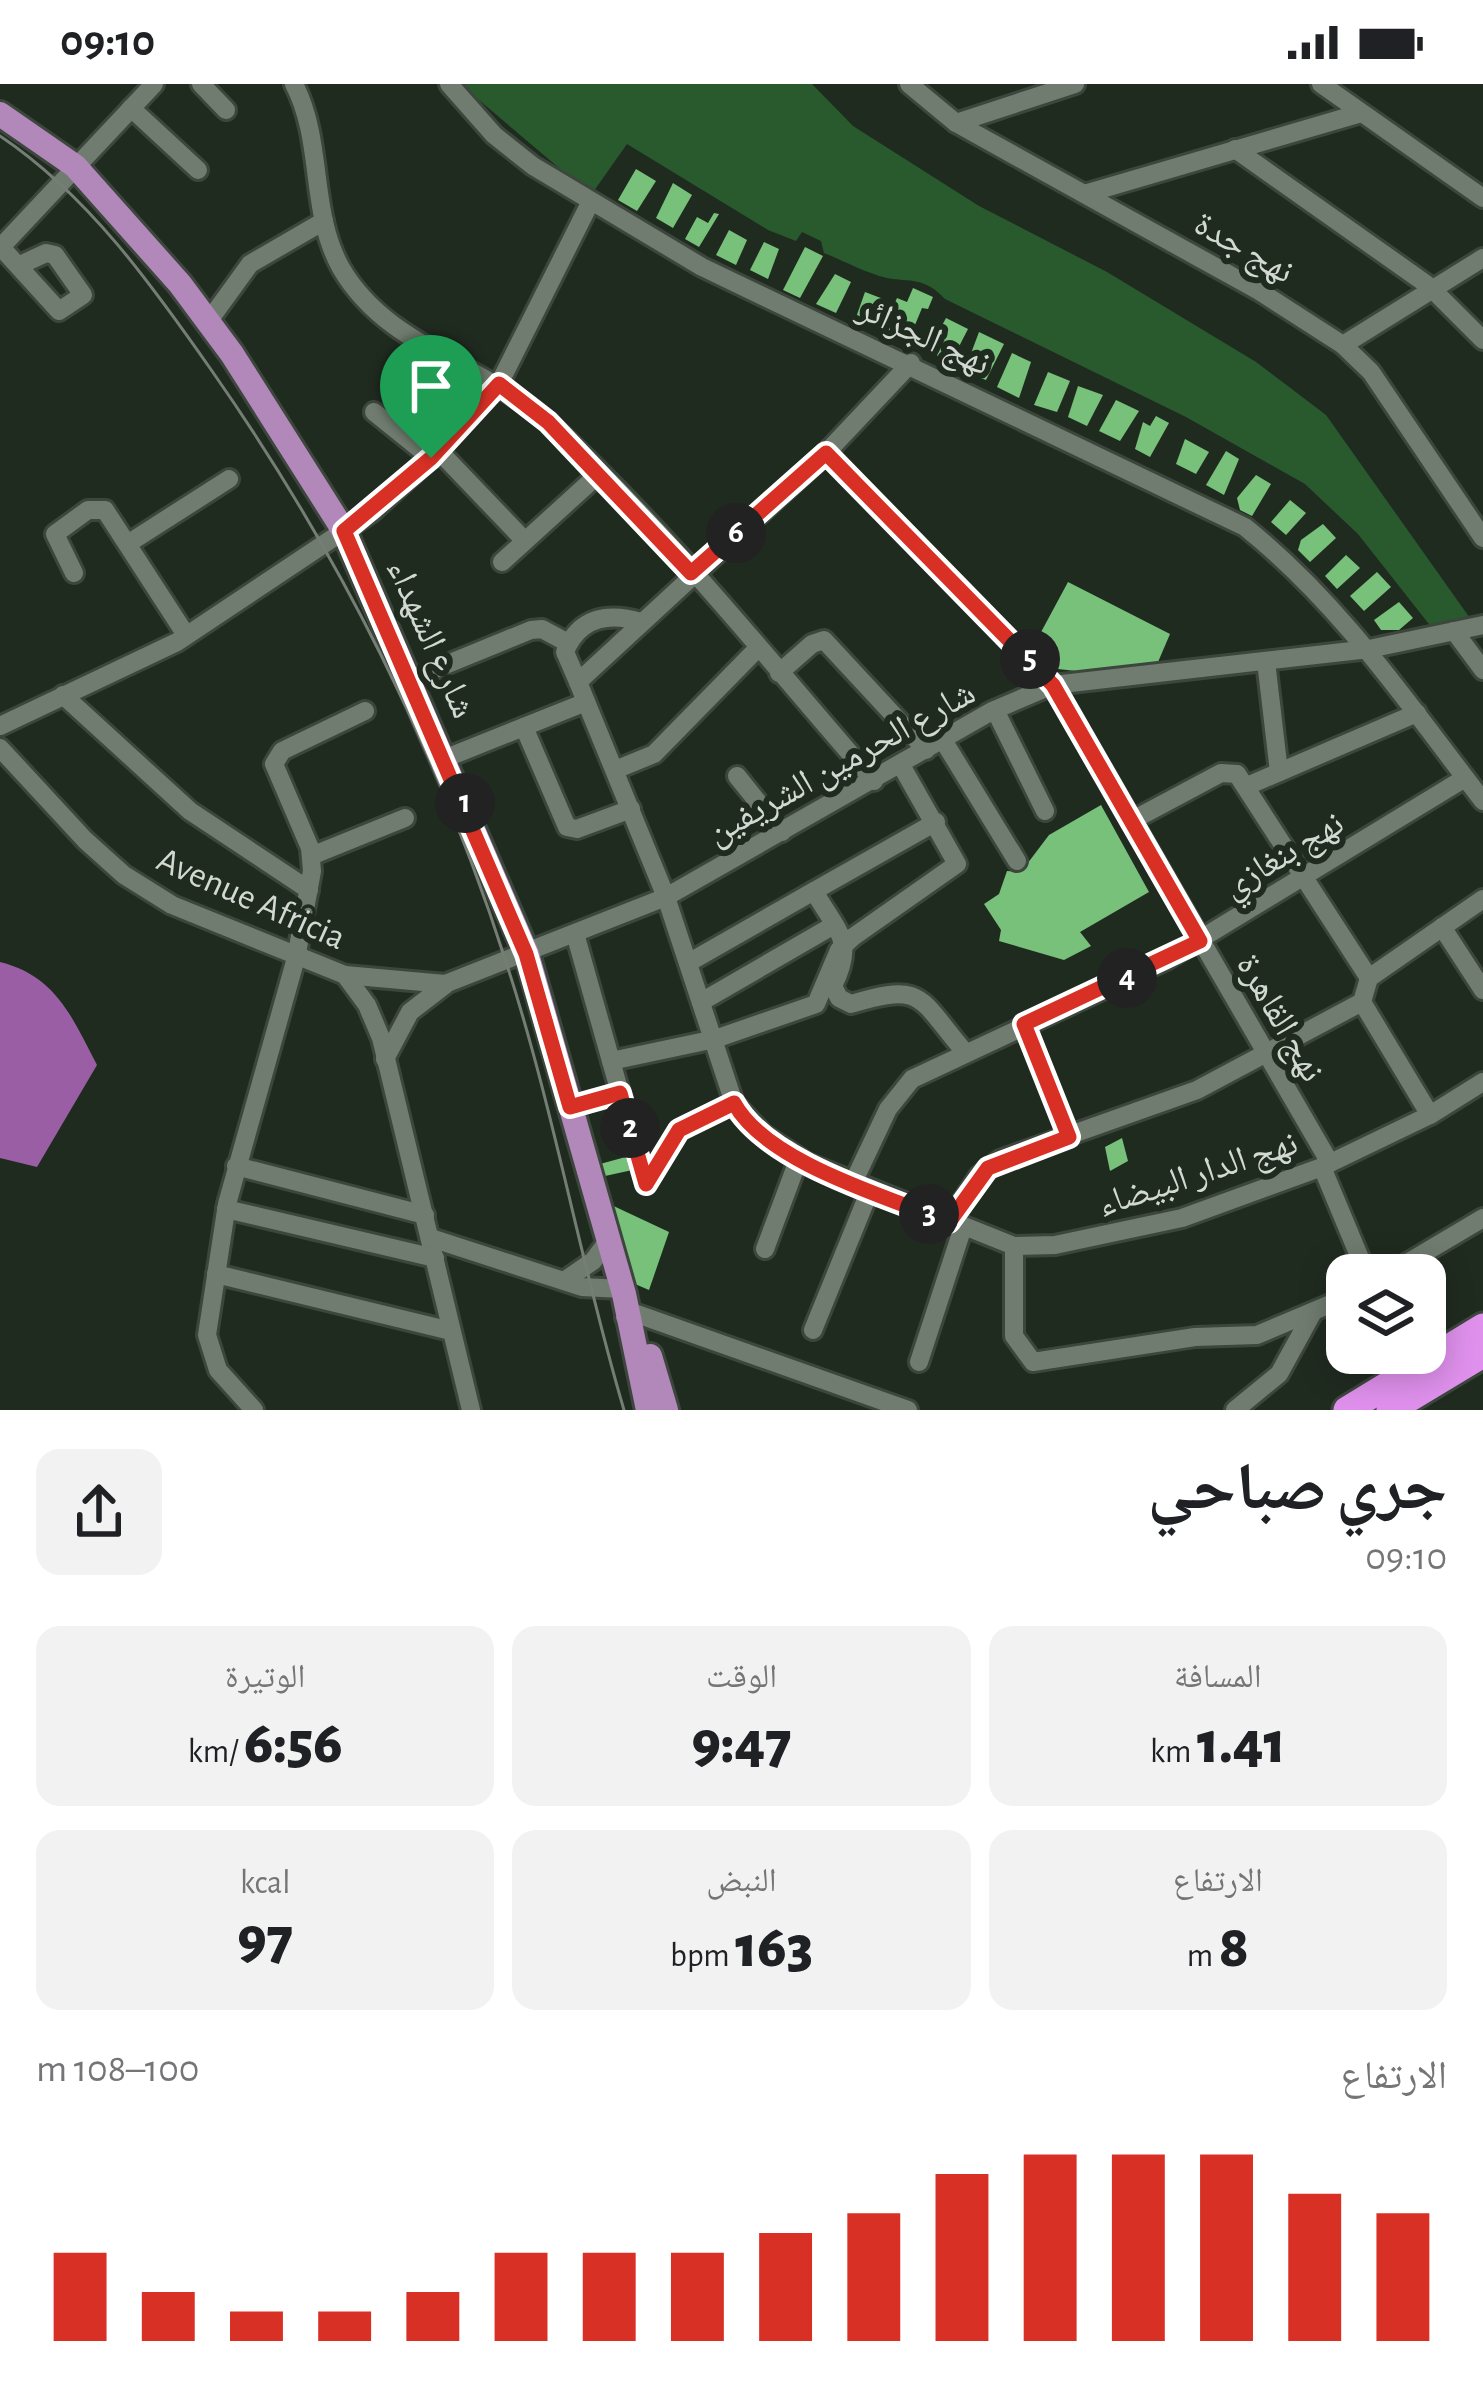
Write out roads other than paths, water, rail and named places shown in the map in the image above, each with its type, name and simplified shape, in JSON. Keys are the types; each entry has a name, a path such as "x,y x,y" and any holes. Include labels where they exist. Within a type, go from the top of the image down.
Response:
{"highway":[{"path":"1347,1410 1483,1327"},
{"path":"1390,1410 1483,1354"}],"main road":[{"name":"شارع الشهداء","path":"0,114 75,166 208,322 344,531 446,758 526,954 627,1304 666,1410"},
{"name":"شارع الشهداء","path":"627,1304 648,1410"}],"street":[{"path":"20,266 0,247 154,84"},
{"path":"201,84 226,110"},
{"path":"294,84 308,121 324,221 340,266 386,321 499,384 600,473 874,781"},
{"name":"نهج الجزائر","path":"448,84 494,135 590,202 702,268 911,363 1246,527 1291,564 1369,649 1483,801"},
{"name":"نهج جدة","path":"909,84 956,123 1088,194 1342,345 1371,371 1483,538"},
{"path":"956,123 1075,84"},
{"path":"1321,84 1483,198"},
{"path":"131,108 199,170"},
{"path":"1088,194 1361,113"},
{"path":"1235,149 1429,286 1483,340"},
{"path":"0,726 186,635 344,531 435,454 499,384 590,202"},
{"path":"208,322 250,264 324,221"},
{"path":"1342,345 1429,286 1483,258"},
{"path":"578,682 826,453 911,363"},
{"path":"374,412 435,454 525,542"},
{"name":"نهج القاهرة","path":"826,453 1053,685 1326,1165 1359,1254"},
{"path":"502,562 600,473"},
{"path":"129,543 229,479"},
{"path":"74,573 55,534 88,510 106,510 186,635"},
{"path":"576,937 646,1184 679,1130 734,1103 666,897 565,652 580,628 604,616 640,622"},
{"name":"شارع الحرمين الشريفين","path":"526,954 666,897 995,710 1053,685 1369,649 1483,625"},
{"path":"411,679 531,630 542,629 568,643"},
{"path":"1454,631 1483,670"},
{"path":"779,673 812,644 824,640 935,745 1017,861"},
{"path":"615,770 654,754 758,650"},
{"path":"1266,661 1279,772"},
{"path":"63,695 190,811 309,890"},
{"path":"446,758 586,702"},
{"path":"995,710 1045,811"},
{"path":"254,1410 227,1385 208,1345 226,1209 296,958 309,890 311,856 276,772 276,757 365,711"},
{"path":"1247,786 1417,713"},
{"path":"524,727 567,826 577,830 631,809"},
{"name":"Avenue Africia","path":"0,748 49,805 124,875 172,905 296,958 345,975 446,984 526,954"},
{"path":"611,1061 715,1039 816,1004 845,944 880,914 957,864 902,765"},
{"path":"1131,821 1230,770 1247,786 1369,978"},
{"path":"737,776 782,832"},
{"name":"نهج بنغازي","path":"813,1330 899,1090 964,1051 1200,941 1465,778"},
{"path":"311,856 405,818"},
{"path":"688,962 936,821"},
{"path":"814,891 845,944 847,958 833,986 838,998 851,1004 902,991 915,994 964,1051"},
{"path":"919,1362 956,1225 988,1168 1197,1090 1265,1058 1362,1002 1369,978 1483,899"},
{"path":"701,1002 834,925"},
{"path":"1442,927 1483,990"},
{"path":"345,975 376,1022 471,1410"},
{"path":"385,1059 410,1012 446,984"},
{"path":"1362,1002 1430,1115"},
{"path":"1024,1024 1069,1137"},
{"name":"نهج الدار البيضاء","path":"734,1103 763,1134 799,1158 1014,1246 1125,1234 1326,1165 1430,1115 1483,1082"},
{"path":"570,1107 620,1093"},
{"path":"765,1249 799,1158"},
{"path":"236,1166 425,1215"},
{"path":"226,1209 435,1258"},
{"path":"1422,1254 1483,1218"},
{"path":"431,1238 564,1281 908,1410"},
{"path":"564,1281 593,1261 608,1241"},
{"path":"1014,1246 1013,1336 1033,1362 1195,1337 1257,1334 1326,1307"},
{"path":"216,1274 451,1331"},
{"path":"1235,1410 1279,1374 1312,1314"},
{"path":"1257,1334 1279,1374"}],"tram line":[{"path":"0,136 90,214 166,306 302,510 381,655 450,806 506,962 624,1410"}]}
